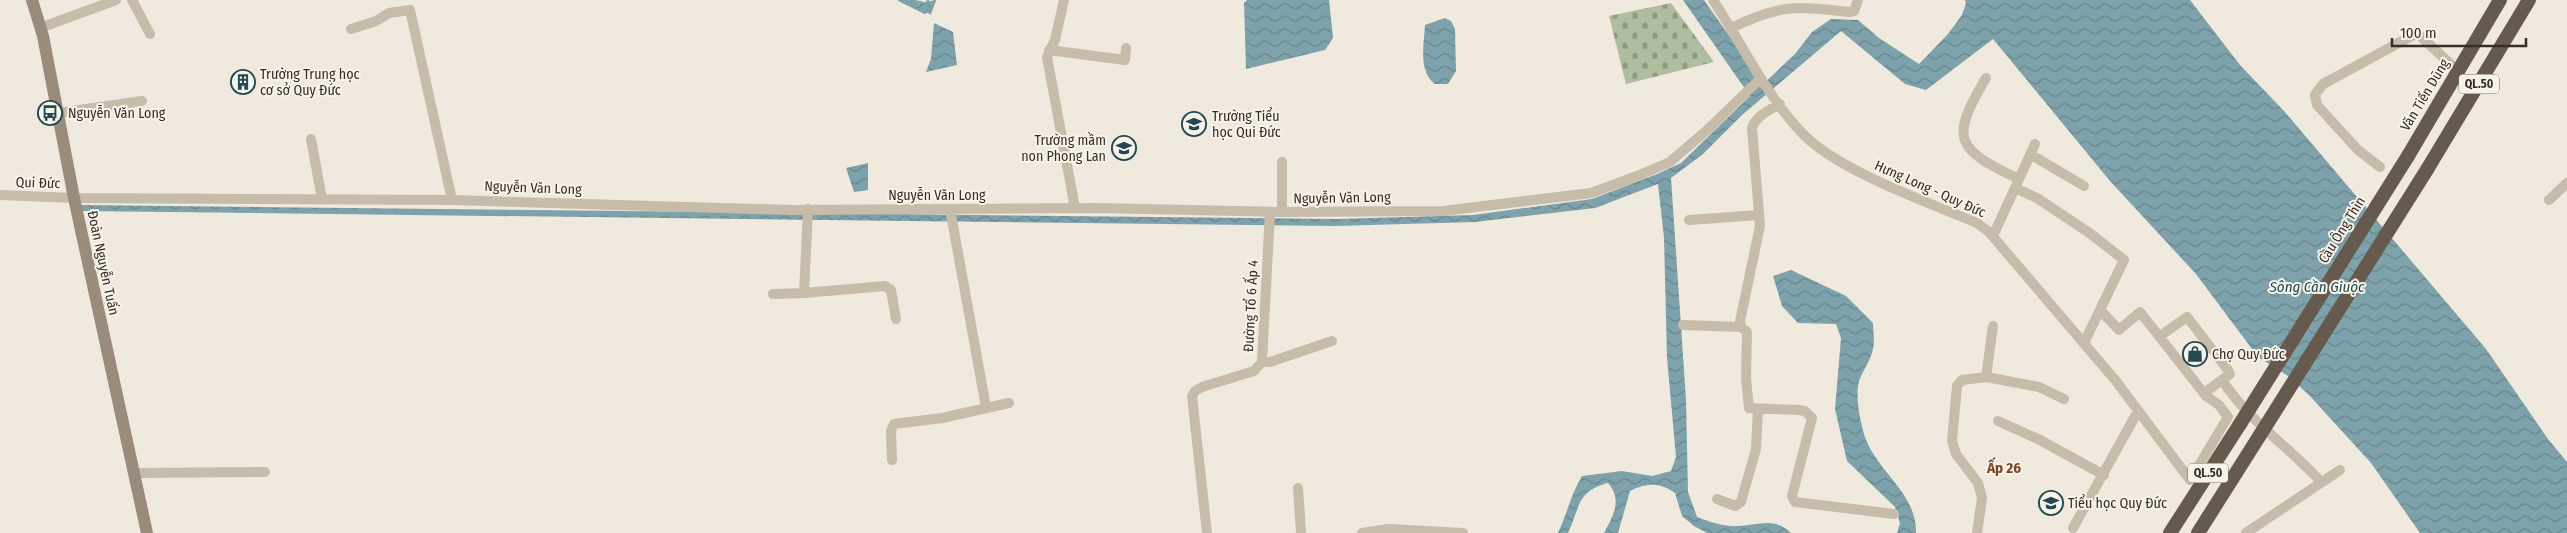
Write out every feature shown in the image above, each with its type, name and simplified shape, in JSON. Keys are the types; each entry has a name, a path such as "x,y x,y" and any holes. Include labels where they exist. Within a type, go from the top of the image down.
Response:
{"highway":[{"name":"Văn Tiến Dũng","path":"2408,156 2500,0"},
{"name":"QL.50","path":"2198,533 2428,168 2529,0"},
{"name":"Cầu Ông Thìn","path":"2170,533 2408,156"}],"main road":[{"name":"Đoàn Nguyễn Tuấn","path":"32,0 40,28 74,198 147,533"}],"street":[{"path":"40,28 116,0"},
{"path":"132,0 150,34"},
{"path":"1064,0 1055,40 1047,57 1075,208"},
{"name":"Hưng Long - Quy Đức","path":"1713,0 1761,80 1802,133 1825,151 1867,175 1977,224 1993,236 2116,381 2190,480 2228,417 2204,393"},
{"path":"1731,28 1762,13 1780,8 1802,7 1854,11 1858,0"},
{"path":"351,29 376,21 389,13 410,10 452,200"},
{"path":"2380,167 2358,150 2318,105 2315,95 2322,84 2417,34 2458,71"},
{"path":"1049,50 1125,60 1126,48"},
{"path":"1986,78 1972,102 1962,128 1965,144 1978,159 2017,183 2091,234 2124,260 2084,343"},
{"name":"Nguyễn Văn Long","path":"74,198 452,200 808,210 1075,208 1270,212 1443,211 1591,193 1670,162 1761,80"},
{"path":"58,113 142,101"},
{"path":"1741,327 1741,313 1748,288 1760,226 1752,128 1754,122 1761,116 1780,104"},
{"path":"311,139 322,199"},
{"path":"1993,236 2035,144"},
{"path":"2030,154 2084,186"},
{"path":"1282,162 1282,212"},
{"path":"2549,200 2567,183"},
{"name":"Qui Đức","path":"0,195 74,198"},
{"path":"950,209 986,407"},
{"path":"804,293 808,210"},
{"name":"Đường Tổ 6 Ấp 4","path":"1207,533 1192,396 1195,391 1202,387 1254,371 1262,362 1270,212"},
{"path":"1689,220 1759,215"},
{"path":"773,294 885,286 891,290 896,319"},
{"path":"2100,310 2119,330 2140,312 2204,393 2230,372 2187,317 2160,336"},
{"path":"1683,325 1741,327 1747,332 1746,379 1749,408 1758,410 1805,411 1812,418 1792,496 1795,502 1894,514"},
{"path":"1986,377 1993,326"},
{"path":"1262,362 1332,341"},
{"path":"1977,533 1982,498 1978,482 1956,454 1951,432 1957,386 1962,380 1986,377 2039,388 2064,399"},
{"path":"2222,380 2254,419 2298,457 2321,482"},
{"path":"892,460 890,431 893,425 942,418 986,407 1009,404"},
{"path":"1717,499 1736,506 1741,502 1756,449 1758,410"},
{"path":"2073,528 2138,411"},
{"path":"1998,421 2038,439 2104,475"},
{"path":"2246,533 2340,470"},
{"path":"134,473 265,472"},
{"path":"1298,488 1301,533"},
{"path":"1362,533 1388,531 1463,533"}],"green space":[{"path":"1671,3 1714,62 1626,84 1609,16"}],"water":[{"path":"899,0 910,0 920,4 935,0 930,13 926,13"},
{"path":"1247,0 1329,0 1333,38 1325,50 1246,69 1244,3"},
{"name":"Sông Cần Giuộc","path":"1683,0 1704,0 1735,44 1760,87 1795,54 1812,32 1831,19 1858,20 1879,38 1919,64 1948,34 1962,15 1966,3 1965,0 2190,0 2240,65 2284,111 2486,349 2548,439 2567,462 2567,533 2420,533 2371,463 2309,395 2288,376 2258,357 2196,274 2110,181 1993,39 1926,90 1905,84 1841,31 1742,115 1703,154 1671,178 1686,400 1688,492 1697,517 1728,526 1773,523 1791,533 1707,533 1694,526 1682,516 1675,493 1658,485 1647,485 1630,491 1618,533 1604,533 1613,514 1616,502 1613,489 1608,483 1598,486 1585,495 1568,533 1558,533 1582,476 1622,471 1652,476 1671,471 1676,457 1667,358 1664,238 1658,184 1595,208 1475,222 1336,226 80,211 79,205 1337,219 1473,215 1592,199 1657,174 1681,163 1750,96"},
{"path":"1445,18 1451,21 1455,29 1456,71 1448,84 1435,84 1430,79 1424,65 1425,25"},
{"path":"934,23 953,32 957,65 926,72 931,59"},
{"path":"868,163 868,190 854,192 846,168"},
{"path":"1791,270 1846,296 1873,323 1873,349 1858,387 1860,417 1865,437 1871,450 1910,506 1915,519 1916,533 1897,533 1900,523 1895,507 1847,461 1835,409 1841,338 1836,324 1798,323 1782,306 1773,276"}],"waterway":[{"path":"899,0 925,13"},
{"path":"910,0 927,4 928,0"},
{"path":"930,13 935,0"}],"place":[{"name":"Trường Trung học cơ sở Quy Đức","path":"243,82"},
{"name":"Nguyễn Văn Long","path":"50,113"},
{"name":"Trường Tiểu học Qui Đức","path":"1194,124"},
{"name":"Trường mầm non Phong Lan","path":"1124,148"},
{"name":"Chợ Quy Đức","path":"2195,354"},
{"name":"Tiểu học Quy Đức","path":"2051,503"}],"district":[{"name":"Ấp 26","path":"2004,468"}]}
